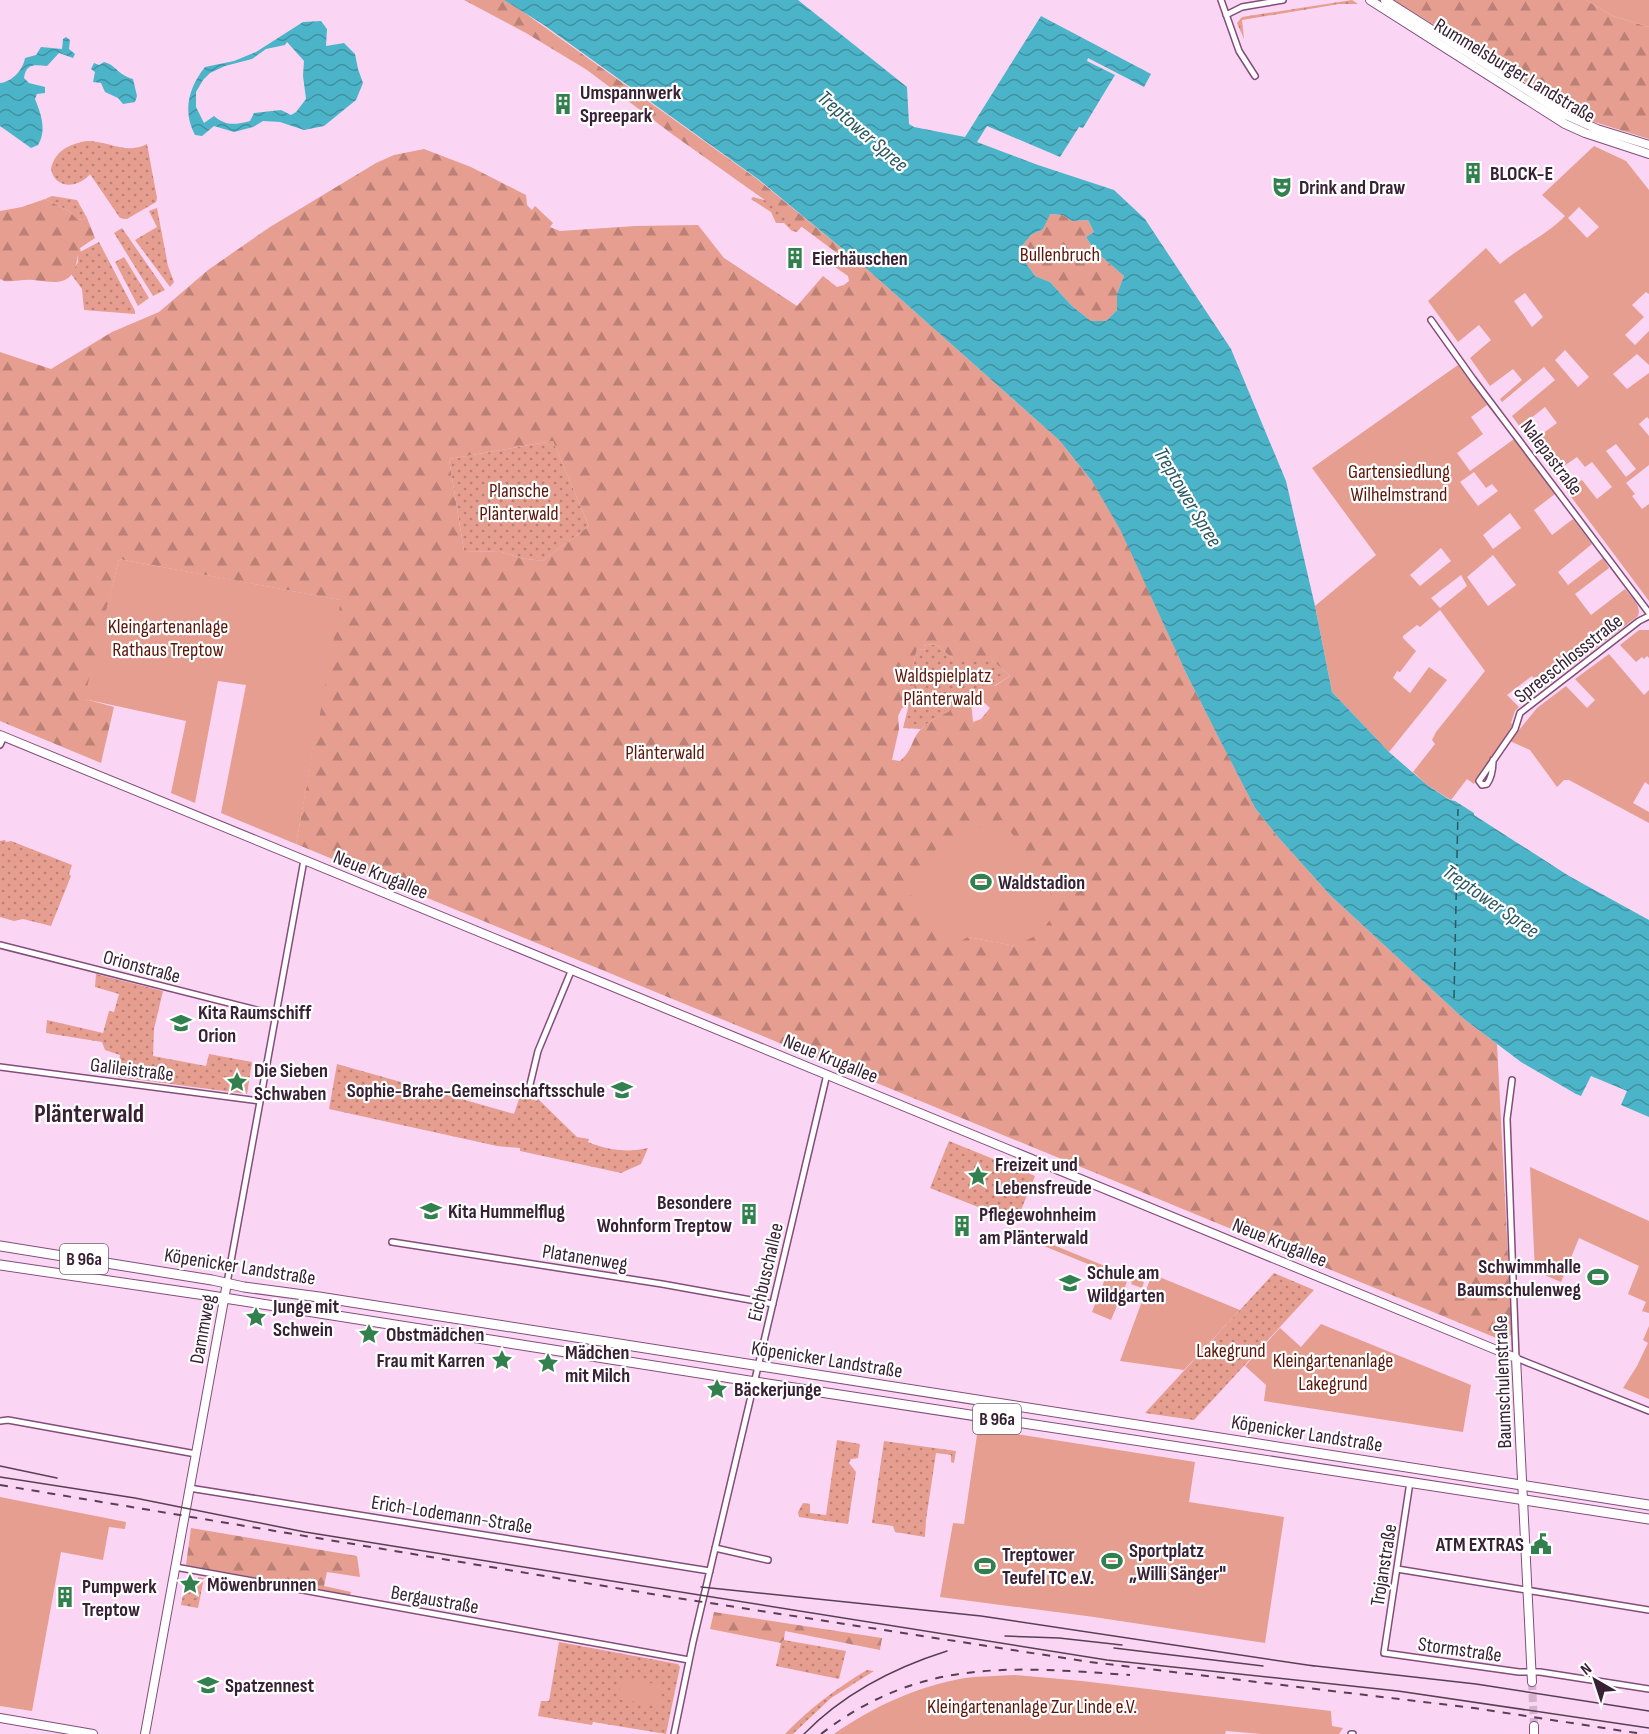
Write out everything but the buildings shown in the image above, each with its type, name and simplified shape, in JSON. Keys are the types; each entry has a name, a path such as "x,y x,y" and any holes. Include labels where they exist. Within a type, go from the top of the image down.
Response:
{"main road":[{"name":"Köpenicker Landstraße","path":"0,1246 806,1374 1649,1504"},
{"name":"Köpenicker Landstraße","path":"0,1265 1649,1519"}],"street":[{"path":"1221,0 1239,51 1255,76"},
{"path":"1226,15 1242,7 1283,0"},
{"name":"Rummelsburger Landstraße","path":"1370,0 1565,124 1649,154"},
{"name":"Rummelsburger Landstraße","path":"1385,0 1566,115 1598,129 1649,145"},
{"name":"Nalepastraße","path":"1431,320 1649,615"},
{"name":"Spreeschlossstraße","path":"1493,760 1515,729 1520,713 1526,707 1649,615"},
{"name":"Neue Krugallee","path":"1,739 572,969 1649,1411"},
{"name":"Dammweg","path":"145,1734 304,860"},
{"name":"Orionstraße","path":"0,945 276,1015"},
{"path":"528,1093 538,1051 572,969"},
{"name":"Galileistraße","path":"0,1067 260,1101"},
{"name":"Eichbuschallee","path":"674,1734 689,1660 827,1074"},
{"name":"Baumschulenstraße","path":"1512,1080 1507,1119 1532,1682"},
{"name":"Platanenweg","path":"392,1242 662,1284 772,1305"},
{"path":"0,1421 8,1420 196,1454"},
{"name":"Trojanstraße","path":"1384,1653 1410,1482"},
{"name":"Erich-Lodemann-Straße","path":"189,1488 710,1571"},
{"path":"715,1548 768,1560"},
{"name":"Bergaustraße","path":"175,1567 689,1660"},
{"path":"1397,1569 1649,1610"},
{"name":"Stormstraße","path":"1384,1653 1649,1689"},
{"path":"0,1718 93,1734"}],"green space":[{"name":"Plänterwald","path":"464,0 504,0 515,6 757,179 868,270 1059,440 1092,481 1122,531 1187,675 1255,808 1330,895 1464,1019 1497,1044 1512,1333 1506,1342 296,844 340,600 119,559 85,699 114,707 101,763 0,721 0,352 51,369 112,332 159,312 208,270 270,227 376,163 394,155 424,149 471,167 526,195 527,205 532,210 535,206 553,223 550,227 560,231 698,225 724,258 797,306 823,276 837,287 849,281 848,276 829,263 837,253 802,227 798,227 769,203 587,70 526,33","holes":["553,441 589,526 542,561 520,558 502,552 464,551 449,459","926,644 937,645 953,659 991,659 1010,676 995,686 982,685 976,691 978,697 990,708 981,719 973,722 971,701 925,725 904,757 900,761 892,760 899,729 898,716 902,708 910,705 916,681 911,673 917,649 924,650","909,893 1016,946 968,937"]},
{"path":"1352,0 1358,4 1339,4 1242,20 1244,39 1237,23 1242,17"},
{"path":"1394,0 1586,0 1613,16 1649,27 1649,139 1585,119"},
{"path":"1586,0 1649,0 1649,27 1613,16"},
{"path":"87,141 125,148 147,144 156,202 127,219 120,218 90,174 74,184 62,184 57,181 51,169 56,157 69,146"},
{"path":"1594,146 1626,161 1649,190 1649,294 1646,292 1632,305 1644,317 1625,335 1635,345 1649,331 1649,365 1637,354 1613,374 1627,389 1649,373 1649,419 1647,417 1639,424 1649,436 1649,465 1626,483 1635,494 1632,496 1642,509 1649,504 1649,601 1566,490 1582,480 1597,499 1612,487 1592,462 1585,467 1577,457 1554,473 1531,442 1557,423 1545,407 1520,427 1512,416 1555,380 1544,367 1502,402 1500,399 1522,380 1513,369 1490,386 1470,358 1491,340 1479,325 1458,342 1428,301 1486,248 1500,264 1558,223 1565,216 1542,195","holes":["1579,207 1599,227 1587,238 1568,218","1525,293 1543,317 1532,327 1514,301","1565,350 1589,377 1578,387 1555,360","1616,444 1636,469 1626,477 1606,451"]},
{"path":"52,196 77,200 87,218 78,220 69,211 45,199"},
{"path":"753,197 772,202 803,225 797,232 792,231 784,223 776,223 771,212 751,199"},
{"path":"45,199 69,211 78,220 87,218 95,238 80,248 81,253 78,254 73,272 64,281 4,281 0,279 0,211 22,207"},
{"path":"157,208 168,266 174,282 170,287 135,240 157,227 149,211"},
{"name":"Bullenbruch","path":"1049,214 1063,215 1072,221 1088,220 1094,232 1086,237 1095,251 1124,276 1117,294 1117,310 1106,321 1091,321 1072,306 1050,282 1035,276 1023,259 1022,246 1031,235 1043,229"},
{"path":"122,228 165,290 153,296 114,233"},
{"path":"99,242 135,314 84,310 82,289 71,274 78,262 78,253"},
{"path":"124,257 149,298 138,306 115,262"},
{"name":"Gartensiedlung Wilhelmstrand","path":"1458,365 1507,431 1487,405 1471,417 1483,434 1457,453 1470,471 1514,439 1555,494 1534,510 1552,535 1573,519 1592,544 1558,572 1568,585 1603,558 1609,568 1575,594 1591,615 1625,589 1639,608 1638,616 1542,689 1532,676 1507,695 1519,707 1511,723 1513,725 1474,784 1467,779 1451,800 1427,785 1413,772 1435,744 1432,740 1436,732 1485,671 1440,610 1420,627 1417,625 1403,636 1416,651 1393,678 1410,693 1429,667 1447,680 1389,752 1332,692 1315,606 1376,555 1312,468","holes":["1474,472 1486,488 1492,484 1498,491 1478,506 1460,482","1510,513 1521,528 1493,549 1483,535","1441,548 1451,561 1420,586 1410,575","1493,555 1516,585 1488,606 1467,577","1461,575 1467,586 1440,608 1431,598"]},
{"name":"Plansche Plänterwald","path":"553,441 589,526 542,561 520,558 502,552 464,551 449,459"},
{"name":"Kleingartenanlage Rathaus Treptow","path":"119,559 341,600 296,844 221,813 246,685 218,681 195,803 171,793 186,721 84,699"},
{"path":"1639,630 1649,630 1649,658 1642,657 1636,662 1620,645"},
{"name":"Waldspielplatz Plänterwald","path":"926,644 937,645 953,659 991,659 1010,676 920,729 903,728 915,681 911,673 917,649 924,650"},
{"path":"1609,654 1644,695 1649,690 1649,785 1645,782 1633,803 1649,812 1649,823 1569,780 1564,780 1557,787 1530,750 1510,741 1537,708 1566,686 1587,708 1595,700 1575,679"},
{"name":"Waldstadion","path":"1001,820 1042,871 1057,909 1041,933 1015,946 968,937 954,945 909,893 930,855 948,839"},
{"path":"5,840 72,865 69,874 71,876 51,926 23,919 14,921 0,917 0,841"},
{"path":"96,974 163,991 154,1029 153,1056 206,1066 209,1054 252,1062 247,1094 118,1077 120,1055 105,1050 102,1042 46,1033 47,1020 103,1033 109,1011 114,1012 119,994 95,987"},
{"path":"337,1064 514,1114 520,1096 537,1101 538,1099 577,1137 589,1139 588,1142 618,1150 648,1148 641,1164 621,1173 520,1151 520,1148 497,1146 329,1109"},
{"path":"949,1141 1035,1176 1016,1222 930,1188"},
{"path":"1530,1167 1649,1221 1649,1313 1642,1311 1646,1302 1628,1294 1639,1266 1579,1238 1561,1282 1535,1271"},
{"path":"1019,1231 1144,1282 1142,1288 1017,1235"},
{"name":"Lakegrund","path":"1274,1273 1314,1290 1194,1420 1145,1413"},
{"path":"1107,1274 1127,1282 1111,1320 1092,1312"},
{"path":"1152,1274 1240,1310 1184,1370 1120,1361"},
{"name":"Kleingartenanlage Lakegrund","path":"1321,1324 1471,1385 1463,1432 1264,1401 1266,1385 1245,1366 1280,1328 1301,1347"},
{"path":"1649,1326 1649,1399 1623,1388 1648,1343 1643,1340"},
{"name":"Sportplatz „Willi Sänger\"","path":"978,1428 1195,1462 1189,1502 1284,1517 1265,1643 940,1597 953,1523 964,1524"},
{"path":"837,1440 860,1444 858,1458 851,1459 849,1463 856,1472 848,1524 799,1517 798,1512 803,1503 810,1504 810,1513 826,1515"},
{"path":"884,1441 956,1451 954,1463 951,1462 951,1455 936,1453 925,1537 895,1532 893,1526 872,1523"},
{"path":"0,1497 126,1522 125,1529 109,1527 103,1560 61,1552 32,1711 0,1706"},
{"path":"191,1528 357,1556 360,1577 327,1572 324,1586 351,1592 350,1595 186,1565"},
{"path":"198,1577 204,1578 198,1608 181,1605 185,1585 191,1586 192,1581 197,1582"},
{"path":"714,1612 882,1638 880,1650 785,1631 784,1640 781,1643 710,1629"},
{"path":"784,1640 846,1651 839,1679 776,1666 781,1643"},
{"path":"559,1642 678,1664 680,1667 666,1734 538,1716 541,1701 549,1701"},
{"path":"867,1670 874,1671 831,1698 793,1734 785,1734 824,1699"},
{"name":"Kleingartenanlage Zur Linde e.V.","path":"1016,1675 1331,1711 1332,1726 1343,1728 1339,1734 1262,1734 1226,1731 1225,1734 834,1734 880,1706 913,1692 965,1678"},
{"path":"622,1678 662,1685 659,1706 618,1699"}],"water":[{"name":"Treptower Spree","path":"504,0 798,0 907,87 909,124 965,137 1041,16 1151,74 1144,87 1088,58 1087,61 1115,75 1083,128 1079,127 1060,157 987,126 977,142 1114,190 1145,219 1231,349 1286,481 1332,692 1389,752 1427,785 1569,876 1649,920 1649,1117 1621,1105 1627,1091 1591,1076 1581,1096 1576,1094 1521,1062 1464,1019 1330,895 1278,837 1255,808 1222,744 1187,675 1121,531 1092,481 1059,440 868,270 758,179 541,23","holes":["1050,214 1063,215 1072,221 1088,220 1094,232 1086,237 1095,251 1124,276 1117,294 1117,310 1106,321 1091,321 1072,306 1050,282 1035,276 1023,259 1022,246 1031,235 1043,229"]},
{"path":"321,21 327,29 326,46 344,43 355,54 363,83 356,100 324,126 304,130 280,122 263,121 253,127 234,132 214,126 202,136 195,135 189,117 189,100 191,91 205,67 234,61 256,52 303,22","holes":["287,42 304,61 306,99 296,112 291,115 281,110 254,113 250,121 235,124 223,122 214,116 204,123 196,107 196,92 210,73 225,66 252,59 266,49 285,45"]},
{"path":"66,37 70,40 69,49 75,54 73,58 59,53 47,66 32,66 25,73 24,78 29,83 45,87 45,93 37,94 35,99 43,128 41,139 38,145 31,148 0,126 0,83 13,78 22,67 25,58 36,55 41,47 62,49 63,39"},
{"path":"104,62 133,79 137,96 135,102 123,104 118,98 105,92 101,83 93,82 95,72 91,69 94,63 99,65"}],"ferry route":[{"path":"1454,998 1458,809"}],"tunnel":[{"path":"1532,1682 1534,1726"}],"tram line":[{"path":"0,1466 57,1478"},
{"path":"0,1477 135,1498 305,1532 1107,1660 1398,1691 1649,1728"},
{"path":"701,1587 981,1616 1314,1666"},
{"path":"1005,1636 1059,1638 1122,1645"},
{"path":"1114,1648 1263,1666"},
{"path":"804,1734 836,1706 870,1684 908,1665 947,1651"},
{"path":"1307,1665 1476,1684 1649,1711"}],"railway":[{"path":"0,1485 658,1595 1090,1662 1474,1708 1643,1734"},
{"path":"821,1734 858,1709 895,1691 932,1679 1007,1670 1130,1675"}],"place":[{"name":"Umspannwerk Spreepark","path":"563,104"},
{"name":"BLOCK-E","path":"1473,173"},
{"name":"Drink and Draw","path":"1282,187"},
{"name":"Eierhäuschen","path":"795,258"},
{"name":"Waldstadion","path":"981,882"},
{"name":"Kita Raumschiff Orion","path":"181,1023"},
{"name":"Die Sieben Schwaben","path":"237,1082"},
{"name":"Sophie-Brahe-Gemeinschaftsschule","path":"622,1090"},
{"name":"Freizeit und Lebensfreude","path":"978,1176"},
{"name":"Kita Hummelflug","path":"431,1211"},
{"name":"Besondere Wohnform Treptow","path":"749,1214"},
{"name":"Pflegewohnheim am Plänterwald","path":"962,1226"},
{"name":"Schwimmhalle Baumschulenweg","path":"1598,1277"},
{"name":"Schule am Wildgarten","path":"1070,1283"},
{"name":"Junge mit Schwein","path":"256,1317"},
{"name":"Obstmädchen","path":"369,1334"},
{"name":"Frau mit Karren","path":"502,1360"},
{"name":"Mädchen mit Milch","path":"548,1363"},
{"name":"Bäckerjunge","path":"717,1389"},
{"name":"ATM EXTRAS","path":"1541,1544"},
{"name":"Sportplatz „Willi Sänger\"","path":"1112,1561"},
{"name":"Treptower Teufel TC e.V.","path":"985,1566"},
{"name":"Möwenbrunnen","path":"190,1584"},
{"name":"Pumpwerk Treptow","path":"65,1597"},
{"name":"Spatzennest","path":"208,1685"}],"district":[{"name":"Plänterwald","path":"89,1113"}]}
